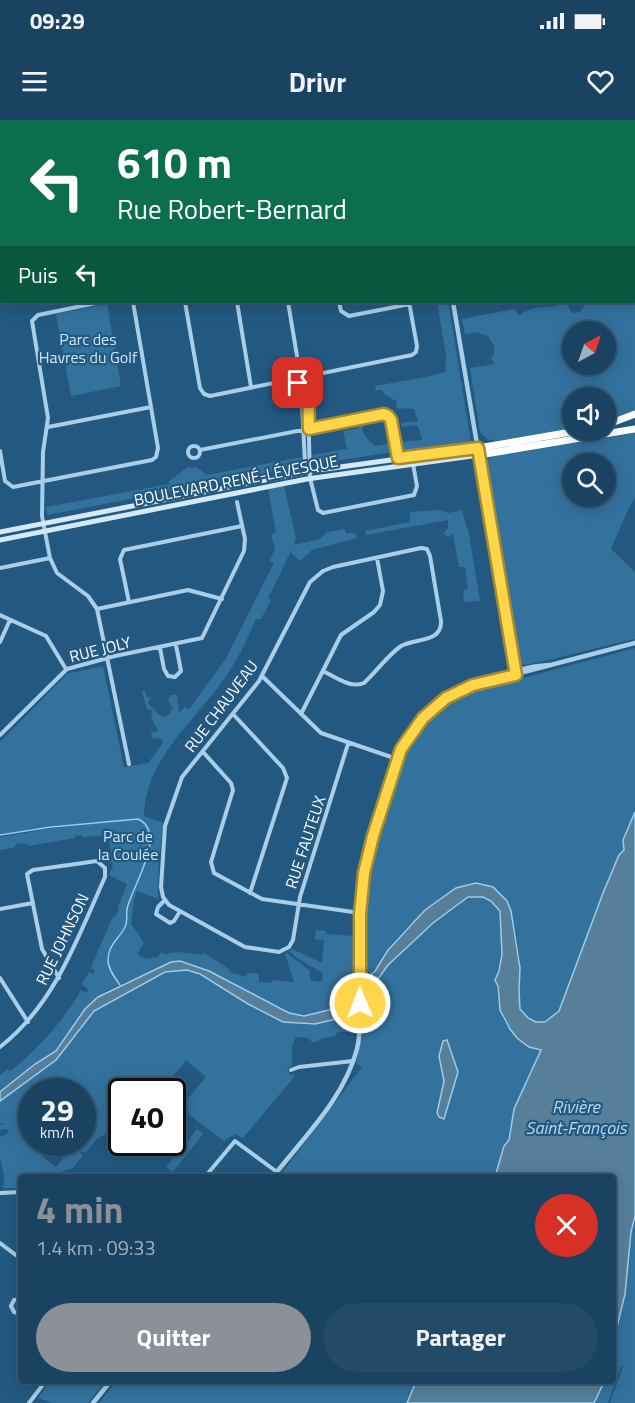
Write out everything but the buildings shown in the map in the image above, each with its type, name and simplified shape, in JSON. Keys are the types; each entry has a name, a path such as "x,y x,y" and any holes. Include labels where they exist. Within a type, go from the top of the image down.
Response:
{"highway":[{"path":"616,423 635,414"},
{"path":"479,452 635,429"},
{"path":"479,452 562,434"}],"main road":[{"name":"BOULEVARD RENÉ-LÉVESQUE","path":"0,532 309,471 398,458 479,452"},
{"name":"BOULEVARD RENÉ-LÉVESQUE","path":"0,540 310,478 413,464 479,452"}],"street":[{"path":"96,303 41,314 34,317 32,325 48,417 43,452 43,523 50,558 57,573 88,596 97,609 129,764"},
{"path":"0,451 5,480 8,485 14,487 152,460 156,456 158,450 133,303"},
{"path":"185,303 200,388 204,394 210,396 407,356 416,352 410,303 349,316 342,312 339,303"},
{"path":"237,303 251,387"},
{"path":"288,303 301,377 304,382 309,429 307,445"},
{"path":"453,303 515,673"},
{"path":"48,427 151,406"},
{"path":"200,450 379,414 387,415 391,420 398,458"},
{"path":"306,415 304,430 310,478 317,508 323,513 414,495 417,486 413,464"},
{"name":"RUE JOLY","path":"0,735 66,669 202,638 244,552 245,542 237,502"},
{"path":"129,602 120,559 122,551 242,526"},
{"name":"RUE CHAUVEAU","path":"180,912 170,923 157,917 158,907 165,900 160,887 165,826 182,777 262,676 313,578 327,568 421,548 428,551 441,621 441,628 438,632 432,637 401,647 361,685 351,685 323,671"},
{"path":"0,568 50,558"},
{"path":"301,714 343,633 372,614 380,604 383,591 377,558"},
{"path":"97,609 188,590 222,599"},
{"path":"0,615 46,636 66,669"},
{"path":"0,642 10,620"},
{"path":"207,1174 233,1142 238,1143 276,1172 338,1094 358,1046 360,914 362,888 371,844 397,759 413,730 432,709 458,691 515,673 635,643"},
{"path":"160,648 165,672 168,676 175,677 181,671 176,645"},
{"path":"262,676 321,733 397,759"},
{"path":"233,714 283,768 287,778 250,893"},
{"name":"RUE FAUTEUX","path":"180,912 245,947 279,952 289,947 293,940 298,904 348,744"},
{"path":"202,752 231,783 233,790 210,866 217,876 264,900 360,914"},
{"name":"RUE JOHNSON","path":"0,1047 28,1022 59,978 105,877 105,868 100,862 31,870 27,877 33,903"},
{"path":"165,900 180,912"},
{"path":"0,909 33,903 42,949 59,978"},
{"path":"0,978 28,1022"},
{"path":"291,1070 298,1067 353,1061"},
{"path":"0,1193 18,1192"},
{"path":"0,1243 18,1257"},
{"path":"18,1299 14,1300 11,1306 14,1312 18,1313"},
{"path":"29,1403 43,1384"},
{"path":"93,1403 108,1384"}],"green space":[{"path":"437,303 448,303 449,306 471,443 470,445 401,451 398,442 422,440 416,425 402,427 401,423 418,421 414,409 396,408 397,400 384,394 382,390 376,390 375,386 445,372 446,355"},
{"path":"567,303 572,313 580,312 586,303 634,303 635,410 616,418 616,387 562,387 562,431 495,441 487,439 480,432 470,368 494,364 491,357 494,354 494,346 488,336 479,332 465,334 462,319 514,309 519,316 531,309"},
{"name":"Parc des Havres du Golf","path":"107,304 121,386 71,396 56,314"},
{"path":"361,425 364,427 362,428 365,435 375,446 392,443 393,452 314,464 312,455 347,449 343,431 358,428"},
{"path":"635,433 635,497 611,549 635,572 635,639 527,665 517,660 486,461 491,456 585,441 616,441 616,436"},
{"path":"302,457 303,466 47,515 46,507 170,484 169,481 188,467 196,467 207,475"},
{"name":"Parc de la Coulée","path":"284,486 296,538 294,545 320,539 327,532 345,529 346,533 355,533 357,538 312,550 300,561 291,551 268,598 271,600 261,619 256,619 233,666 163,757 153,775 144,816 163,823 160,854 156,853 159,856 158,899 137,891 131,924 144,943 137,954 145,959 158,957 161,952 202,955 204,953 229,969 229,972 246,977 247,973 259,974 259,982 271,983 272,980 294,982 285,954 287,953 310,971 310,980 322,982 323,973 295,957 290,951 292,949 322,963 324,940 315,939 316,930 326,931 326,934 355,936 356,988 346,1001 318,1015 304,1016 289,1013 209,971 180,961 171,962 106,991 90,1003 56,1051 35,1064 0,1092 0,1075 8,1069 10,1071 40,1044 66,1013 81,990 86,993 89,990 82,984 89,972 93,974 95,971 91,967 113,916 115,917 119,908 127,884 109,875 113,866 110,859 112,857 108,835 82,837 82,835 28,846 18,843 13,848 0,850 0,837 112,821 52,826 0,834 0,742 67,674 103,666 124,767 148,763 163,743 162,739 152,738 151,733 158,731 151,717 153,710 148,710 142,691 145,691 146,696 150,698 148,703 165,717 170,714 171,710 174,710 168,701 171,695 177,695 179,713 185,707 189,709 225,660 274,563 269,561 275,550 271,534 276,532 268,489"},
{"path":"439,510 448,513 462,510 468,529 480,601 464,602 463,591 468,589 465,567 459,567 453,534 448,537 443,533 448,528 448,520 366,535 365,531 410,522 410,512"},
{"path":"635,648 635,812 623,840 624,850 619,855 603,893 559,1011 545,1022 536,1022 522,1010 519,997 519,951 511,914 501,894 480,883 468,884 456,889 416,919 388,949 363,982 364,916 372,850 381,816 402,757 421,723 437,708 477,688 511,679 512,681"},
{"path":"476,895 486,898 493,902 499,910 502,946 495,980 501,1013 508,1027 541,1050 512,1118 509,1140 504,1146 496,1174 281,1174 362,1067 356,1063 362,1035 363,1000 373,985 388,965 433,923 468,897"},
{"path":"179,970 206,979 256,1010 295,1024 323,1023 356,1008 356,1022 347,1032 338,1032 335,1036 312,1042 308,1038 295,1037 292,1048 292,1065 287,1069 291,1076 293,1074 295,1076 243,1138 235,1134 224,1141 186,1112 186,1101 206,1077 186,1060 172,1078 108,1078 108,1133 96,1140 96,1078 31,1078 56,1060 88,1017 101,1006 165,972"},
{"path":"18,1088 18,1156 42,1156 56,1167 65,1156 82,1156 73,1168 58,1174 18,1174 18,1188 3,1188 0,1137 9,1133 7,1129 0,1131 0,1126 6,1123 0,1124 0,1101"},
{"path":"197,1129 203,1134 186,1156 186,1143"},
{"path":"176,1156 186,1156 173,1172 166,1167"},
{"path":"635,1216 635,1403 610,1403 623,1367 621,1366 616,1380 616,1331 625,1294 631,1232"},
{"path":"48,1384 103,1384 88,1403 53,1403 38,1398"},
{"path":"114,1384 415,1384 407,1403 99,1403"},
{"path":"603,1384 615,1384 608,1403 594,1403"}],"water":[{"name":"Rivière Saint-François","path":"635,812 635,1216 631,1232 625,1294 616,1331 616,1174 496,1174 504,1146 509,1140 514,1109 541,1050 529,1047 517,1038 500,1010 498,986 495,980 502,954 500,911 491,901 483,897 468,897 433,923 388,965 358,1007 332,1020 315,1024 283,1022 248,1004 200,974 187,970 165,972 94,1011 56,1060 31,1078 18,1078 18,1088 0,1101 0,1092 35,1064 56,1051 85,1009 98,997 171,962 180,961 209,971 289,1013 304,1016 329,1010 346,1001 355,989 375,971 388,950 425,910 456,888 476,883 493,887 507,901 511,911 520,968 520,1009 528,1018 536,1022 545,1022 559,1011 603,893 619,855 624,850 623,840"},
{"path":"447,1040 458,1072 444,1119 437,1113 444,1081 439,1056 443,1041"},
{"path":"415,1384 603,1384 594,1403 407,1403"}],"waterway":[{"path":"0,835 51,827 138,819 147,826 150,836 146,861 127,909 126,925 108,955 109,967 120,985"}],"route":[{"path":"298,383 301,377 308,401 309,429 384,414 391,420 398,458 478,448 516,675 473,685 446,698 423,718 401,749 373,836 364,873 360,905 360,1003"}]}
